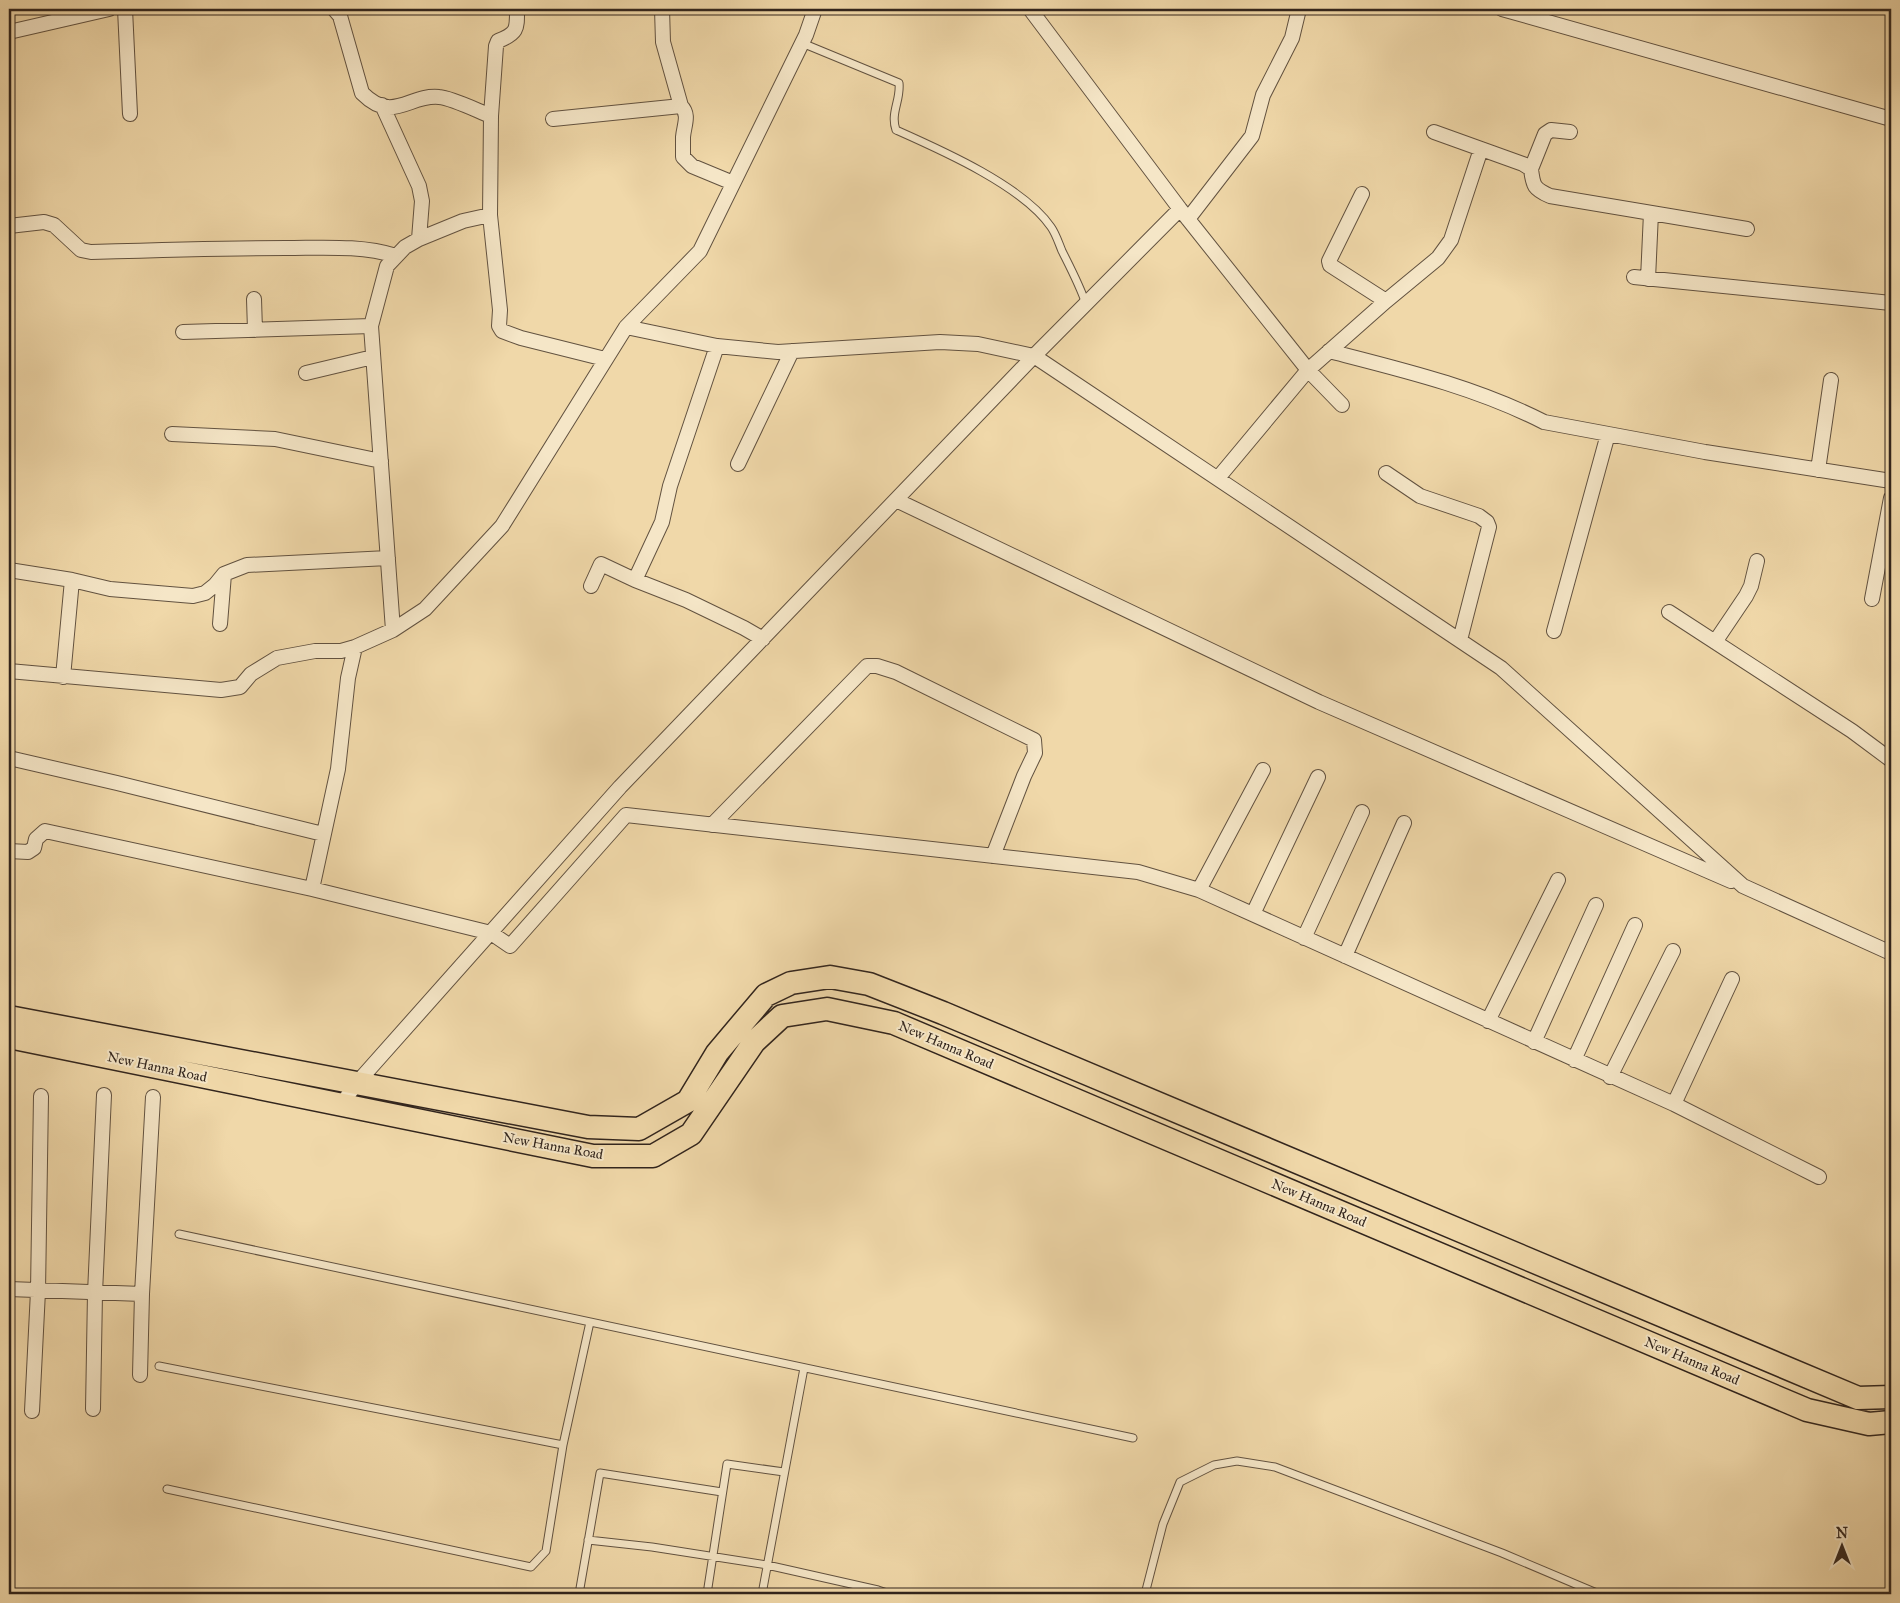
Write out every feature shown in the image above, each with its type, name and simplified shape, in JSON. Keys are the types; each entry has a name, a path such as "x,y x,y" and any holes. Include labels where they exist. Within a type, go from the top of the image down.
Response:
{"main road":[{"name":"New Hanna Road","path":"9,1017 588,1127 639,1129 688,1100 717,1053 766,995 791,983 830,977 869,984 943,1012 1858,1398 1891,1397"},
{"name":"New Hanna Road","path":"9,1037 593,1156 653,1156 690,1134 754,1042 782,1016 827,1009 855,1014 894,1022 1807,1410 1869,1424 1891,1422"}],"street":[{"path":"9,32 109,9"},
{"path":"126,9 130,114"},
{"path":"334,9 340,16 362,93 371,102 392,108 428,97 441,97 491,116"},
{"path":"517,9 515,32 498,41 496,46 491,116 490,216 500,310 499,326 502,331 521,338 606,360"},
{"path":"662,9 663,42 681,106 686,110 683,157 692,166 733,183"},
{"path":"9,671 221,690 240,687 251,674 277,658 315,651 341,651 355,647 394,630 425,609 502,526 626,327 700,251 802,43 815,9"},
{"path":"1030,9 1184,214 1308,370 1342,405"},
{"path":"342,1105 356,1084 620,787 1034,356 1086,304 1184,214 1252,136 1263,95 1292,38 1298,9"},
{"path":"1502,9 1891,119"},
{"path":"382,105 419,186 422,201 419,239"},
{"path":"554,119 681,106"},
{"path":"1570,132 1551,130 1545,134 1530,169 1532,183 1538,190 1550,196 1748,229"},
{"path":"1434,132 1524,164 1530,169"},
{"path":"1218,478 1308,370 1438,258 1451,240 1481,149"},
{"path":"1362,194 1329,262 1330,265 1386,301"},
{"path":"1651,213 1641,278 1891,303"},
{"path":"394,630 371,326 387,266 405,247 419,239 463,221 490,216"},
{"path":"9,226 44,222 54,226 81,250 91,252 349,248 378,250 396,256"},
{"path":"254,299 255,330"},
{"path":"183,332 371,326"},
{"path":"626,327 716,346 778,352 940,342 978,344 1034,356 1501,668 1743,886"},
{"path":"635,580 662,522 670,486 716,346"},
{"path":"738,464 792,351"},
{"path":"1329,351 1443,380 1520,410 1544,422 1891,481"},
{"path":"306,373 373,357"},
{"path":"1818,470 1831,380"},
{"path":"172,434 274,439 381,461"},
{"path":"1554,631 1608,434"},
{"path":"1386,473 1420,496 1479,516 1488,522 1460,640"},
{"path":"1872,599 1891,498"},
{"path":"896,500 1319,702 1891,952"},
{"path":"9,570 72,580 110,589 192,596 205,593 224,574 247,566 388,558"},
{"path":"1716,642 1746,596 1751,586 1757,561"},
{"path":"591,586 601,564 686,600 744,628 762,639"},
{"path":"220,624 224,574"},
{"path":"63,677 72,580"},
{"path":"1669,612 1852,731 1891,760"},
{"path":"312,888 338,769 348,678 355,647"},
{"path":"712,825 867,666 876,666 896,672 1034,740 1035,753 1024,776 993,856"},
{"path":"9,758 323,834"},
{"path":"1199,890 1263,770"},
{"path":"1253,914 1318,777"},
{"path":"1304,938 1362,812"},
{"path":"9,851 28,852 34,848 36,839 46,831 312,888 491,933 510,946 626,815 1138,872 1199,890 1253,914 1610,1077 1674,1104 1819,1177"},
{"path":"1345,956 1404,823"},
{"path":"1488,1021 1558,880"},
{"path":"1534,1042 1596,905"},
{"path":"1574,1060 1635,925"},
{"path":"1610,1077 1673,951"},
{"path":"1674,1104 1732,979"},
{"path":"93,1409 95,1293 104,1095"},
{"path":"32,1411 38,1290 41,1096"},
{"path":"140,1375 142,1294 153,1097"},
{"path":"9,1290 142,1294"}],"lane":[{"path":"802,43 899,83 900,89 893,121 896,130 957,158 1030,205 1051,227 1086,304"},
{"path":"179,1234 1133,1438"},
{"path":"166,1489 531,1567 546,1551 563,1445 590,1322"},
{"path":"159,1366 563,1445"},
{"path":"762,1594 804,1368"},
{"path":"1145,1594 1163,1524 1180,1482 1214,1465 1237,1461 1275,1467 1502,1553 1599,1594"},
{"path":"707,1594 727,1464 784,1472"},
{"path":"579,1594 600,1473 722,1492"},
{"path":"588,1540 652,1547 767,1565 890,1594"}]}
